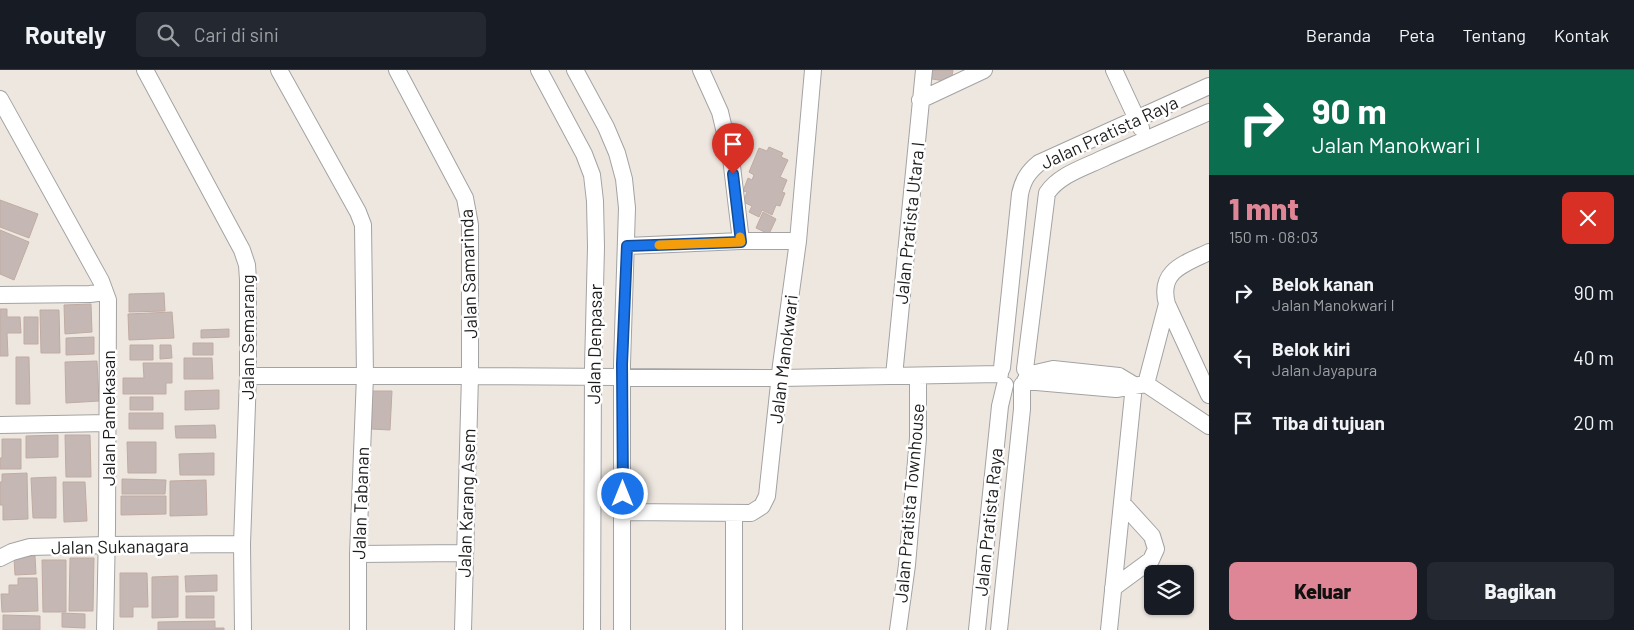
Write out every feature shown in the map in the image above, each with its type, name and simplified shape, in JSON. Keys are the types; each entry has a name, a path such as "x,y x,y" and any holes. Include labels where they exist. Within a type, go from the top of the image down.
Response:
{"street":[{"name":"Jalan Semarang","path":"145,70 242,250 247,265 248,376 242,544 243,630"},
{"name":"Jalan Tabanan","path":"280,70 364,226 365,376 358,554 358,630"},
{"name":"Jalan Denpasar","path":"539,70 584,154 592,175 595,201 596,377 592,630"},
{"path":"575,70 618,153 624,179 627,208 627,246 620,376 623,512 622,630"},
{"path":"701,70 720,112 727,139 741,242"},
{"name":"Jalan Manokwari","path":"623,512 751,513 762,506 767,496 798,241 813,70"},
{"name":"Jalan Pratista Utara I","path":"894,376 924,70"},
{"path":"920,100 964,74 984,70"},
{"path":"1114,70 1145,139"},
{"name":"Jalan Samarinda","path":"402,72 465,198 470,224 470,376"},
{"name":"Jalan Pratista Raya","path":"977,630 1020,194 1023,182 1029,172 1039,163 1209,86"},
{"name":"Jalan Pamekasan","path":"0,99 101,281 108,300 105,630"},
{"name":"Jalan Pratista Raya","path":"998,630 1046,193 1053,184 1071,174 1145,139 1209,112"},
{"path":"627,246 798,241"},
{"path":"1209,252 1179,266 1167,280 1165,288 1167,304 1209,395"},
{"path":"0,295 90,294 105,292"},
{"path":"1109,630 1122,503 1140,385 1167,304"},
{"path":"1002,376 1006,364 1016,362 1022,365 1025,377"},
{"path":"248,376 780,378 1002,376"},
{"name":"Jalan Karang Asem","path":"463,630 470,376"},
{"name":"Jalan Pratista Townhouse","path":"898,630 907,565 918,438 918,376"},
{"path":"1002,376 1010,388 1016,388 1025,377"},
{"path":"1025,377 1116,389 1140,385 1209,426"},
{"path":"0,424 108,423"},
{"path":"1113,588 1151,560 1156,549 1152,536 1122,503"},
{"path":"734,513 734,630"},
{"name":"Jalan Sukanagara","path":"0,558 12,552 30,547 242,544"},
{"path":"358,554 465,553"}],"building":[{"path":"927,70 953,70 951,82 926,78"},
{"path":"769,147 783,153 781,157 788,160 780,177 787,180 782,192 785,193 780,206 776,205 772,215 762,210 759,217 749,212 752,206 743,202 747,192 743,191 748,178 752,180 754,175 749,172 759,148 767,151"},
{"path":"0,200 38,214 29,238 0,227"},
{"path":"763,212 776,219 769,234 756,228"},
{"path":"0,230 29,242 14,280 0,274"},
{"path":"164,293 165,311 129,312 129,294"},
{"path":"91,304 92,332 65,334 64,305"},
{"path":"0,309 7,309 7,317 20,317 21,333 7,333 8,356 0,356"},
{"path":"40,310 59,310 60,353 41,353"},
{"path":"172,312 174,338 129,340 128,314"},
{"path":"24,317 38,317 38,344 24,344"},
{"path":"229,329 229,337 201,338 201,330"},
{"path":"94,337 94,354 66,355 66,338"},
{"path":"193,343 213,343 213,355 193,355"},
{"path":"130,345 153,345 153,360 130,360"},
{"path":"160,345 171,345 172,358 160,359"},
{"path":"16,357 29,357 30,404 16,404"},
{"path":"184,358 212,358 213,379 184,379"},
{"path":"97,361 99,401 66,403 65,362"},
{"path":"143,363 172,363 172,383 166,383 166,394 123,394 123,378 144,378"},
{"path":"219,390 219,409 185,410 185,391"},
{"path":"372,391 392,391 390,430 371,429"},
{"path":"130,397 153,397 153,410 130,410"},
{"path":"129,413 163,413 163,429 129,429"},
{"path":"215,425 216,438 176,438 175,426"},
{"path":"58,435 58,457 26,458 26,436"},
{"path":"65,435 90,435 91,477 66,477"},
{"path":"2,439 21,439 21,469 0,469"},
{"path":"127,442 156,442 156,473 128,473"},
{"path":"214,453 214,475 180,475 179,454"},
{"path":"27,473 28,519 3,520 3,505 0,505 2,474"},
{"path":"56,477 56,518 33,518 31,478"},
{"path":"122,479 166,480 165,494 122,494"},
{"path":"206,480 207,515 170,516 170,481"},
{"path":"63,482 85,482 87,521 64,522"},
{"path":"121,496 166,496 166,514 121,515"},
{"path":"35,556 36,574 15,575 14,558"},
{"path":"70,558 94,558 93,611 69,611"},
{"path":"42,560 66,560 66,612 43,612"},
{"path":"120,573 147,573 148,607 133,607 133,617 120,617"},
{"path":"217,575 217,591 186,592 185,576"},
{"path":"178,576 178,617 152,618 152,577"},
{"path":"18,578 37,578 38,611 2,612 1,594 9,594 9,585 18,585"},
{"path":"186,596 214,596 214,618 186,618"},
{"path":"62,613 85,614 85,628 62,627"},
{"path":"3,615 40,616 40,630 3,630"},
{"path":"215,621 215,628 224,628 224,630 158,630 158,622"}],"slow traffic":[{"path":"659,245 741,242 740,237"}],"route":[{"path":"623,494 622,364 627,246 741,242 733,174"}]}
